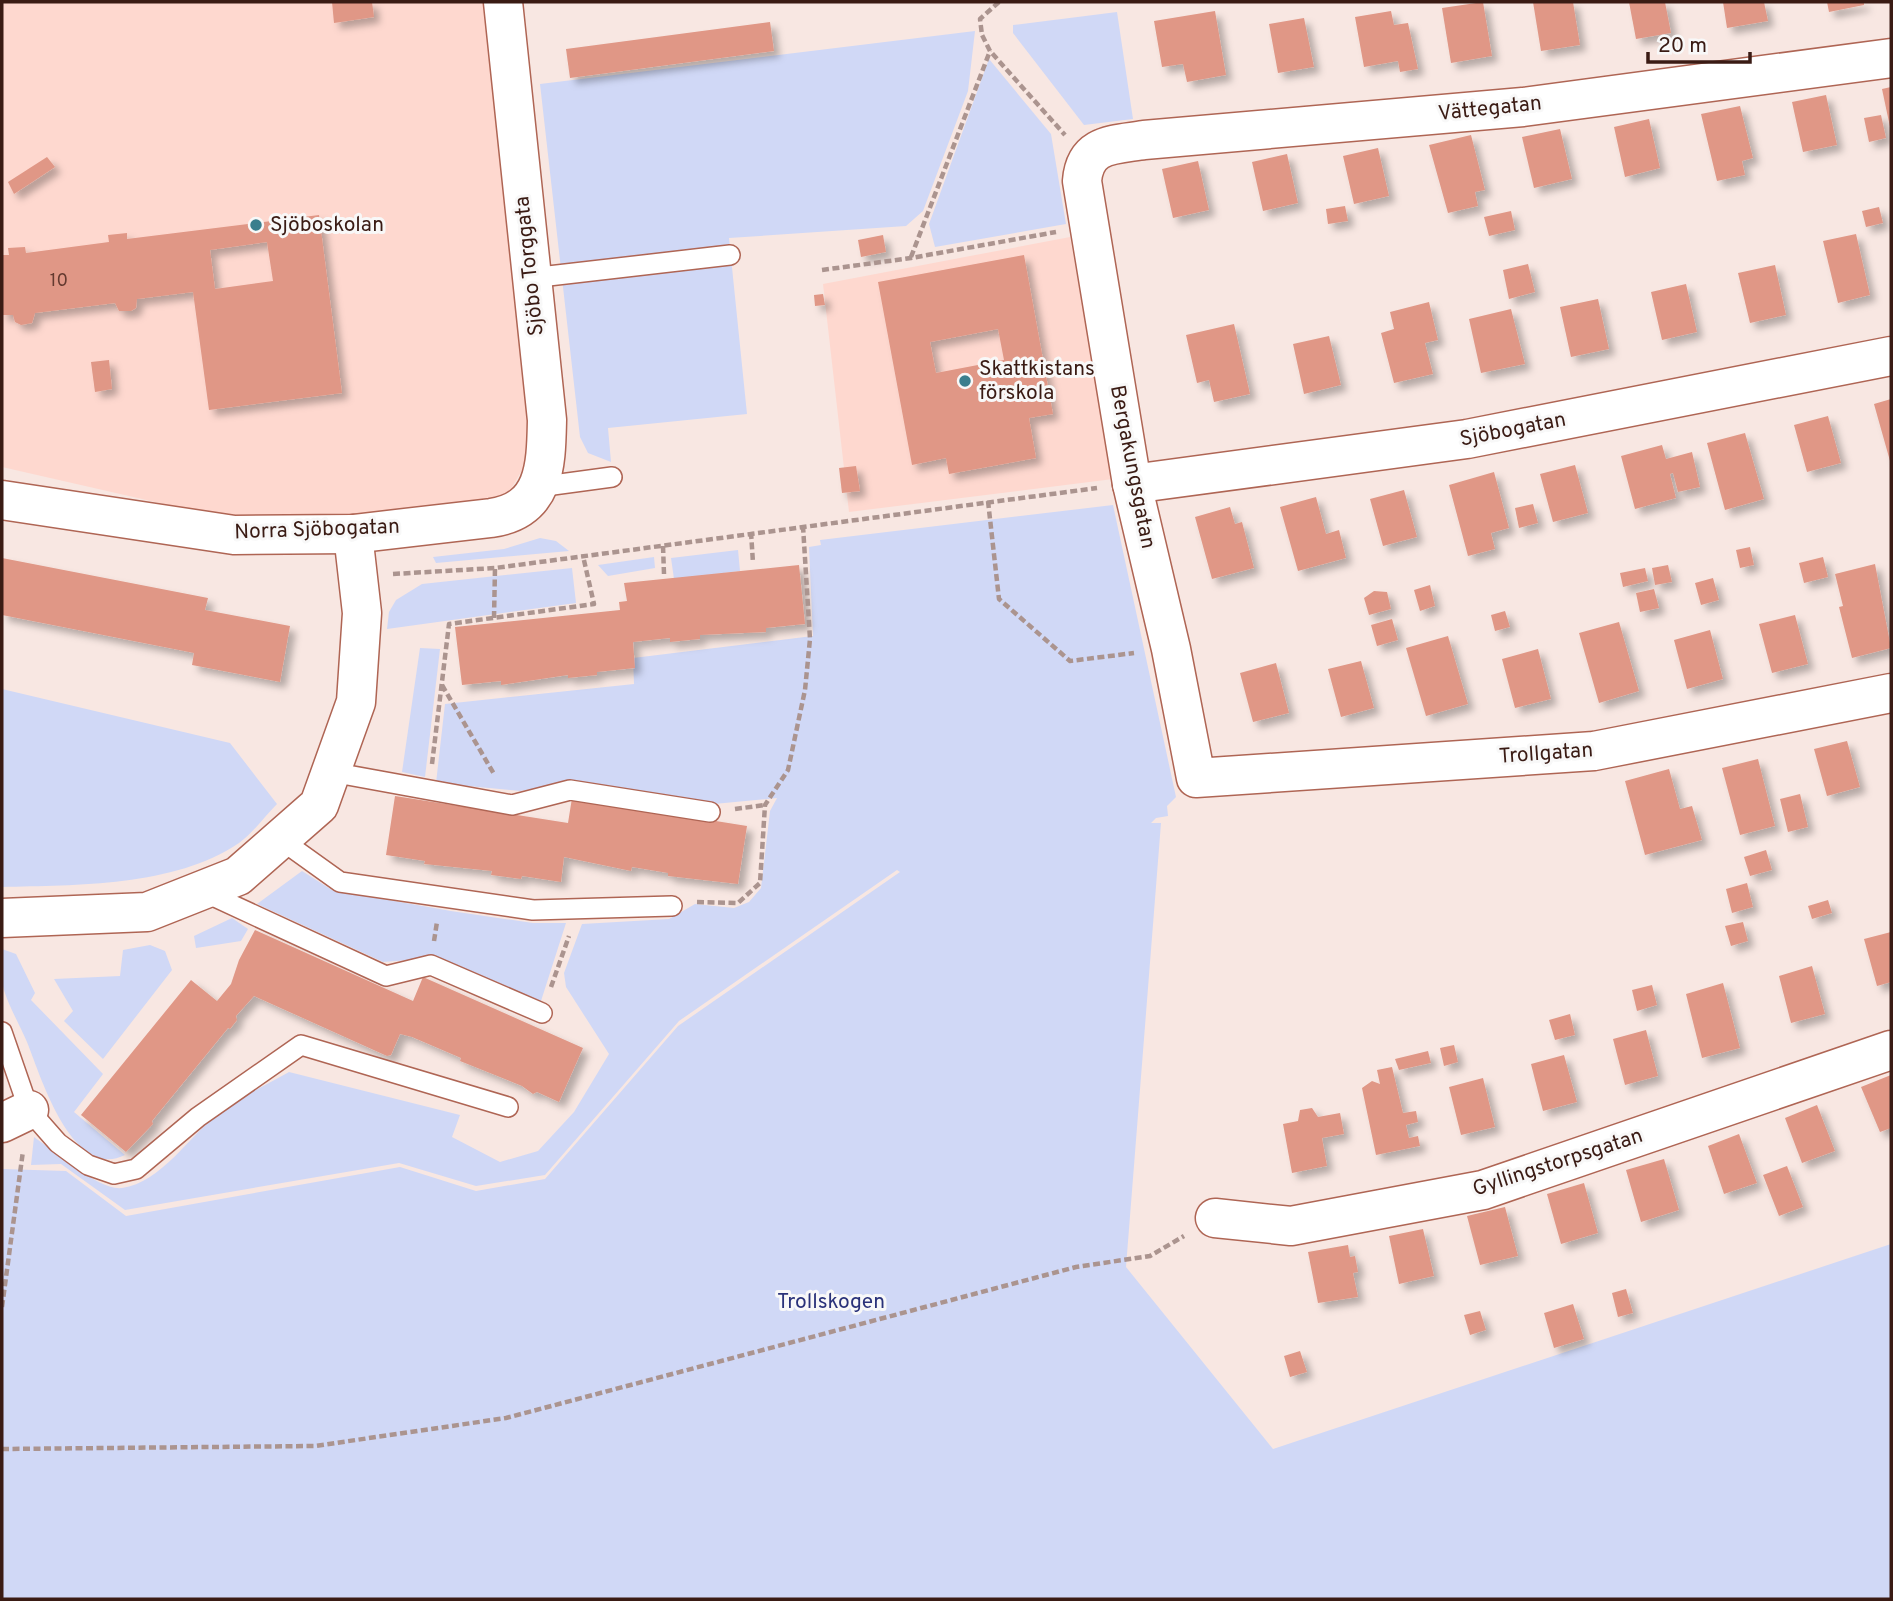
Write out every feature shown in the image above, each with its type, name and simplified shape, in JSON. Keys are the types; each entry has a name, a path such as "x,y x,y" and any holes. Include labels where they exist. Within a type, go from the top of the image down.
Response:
{"street":[{"name":"Sjöbo Torggata","path":"503,2 547,420 546,459 538,487 522,508 508,516"},
{"name":"Vättegatan","path":"1090,155 1102,147 1144,140 1523,107 1891,58"},
{"name":"Bergakungsgatan","path":"1090,155 1083,166 1082,181 1132,484 1171,649 1196,778"},
{"name":"Sjöbogatan","path":"1132,484 1467,439 1891,356"},
{"name":"Norra Sjöbogatan","path":"2,500 234,535 354,534 508,516"},
{"path":"2,918 146,912 238,876 319,805 356,702 362,612 354,534"},
{"name":"Trollgatan","path":"1196,778 1594,751 1891,693"},
{"name":"Gyllingstorpsgatan","path":"1215,1218 1291,1226 1483,1190 1891,1050"}],"lane":[{"path":"531,278 730,255"},
{"path":"538,487 612,477"},
{"path":"331,772 512,805 570,790 710,812"},
{"path":"280,839 341,882 533,910 672,906"},
{"path":"201,890 386,976 431,965 542,1013"},
{"path":"2,1031 15,1116 88,1165 114,1174 136,1169 198,1117 301,1045 508,1107"}],"path":[{"path":"999,2 980,19 982,35 990,51 1055,127 1090,155"},
{"path":"911,258 990,51"},
{"path":"822,270 911,258 1091,225"},
{"path":"359,576 495,568 751,532 1132,484"},
{"path":"988,501 999,599 1070,662 1171,649"},
{"path":"692,902 738,903 760,883 765,804 788,770 806,677 810,639 803,526"},
{"path":"751,532 753,563"},
{"path":"663,546 664,575"},
{"path":"428,789 449,624 594,604 583,556"},
{"path":"494,618 495,568"},
{"path":"442,684 512,805"},
{"path":"431,965 441,896"},
{"path":"542,1013 579,909"},
{"path":"2,1307 15,1116"},
{"path":"2,1449 315,1446 506,1418 1076,1267 1150,1255 1215,1218"}],"shaded area":[{"name":"Sjöboskolan","path":"2,2 486,2 535,448 505,499 361,516 234,520 2,467"},
{"name":"Skattkistans förskola","path":"1070,237 1113,479 849,512 823,284"}],"green space":[{"path":"1117,12 1133,119 1084,125 1013,33 1013,25"},
{"path":"975,31 968,91 923,211 906,226 729,238 747,414 608,428 611,462 588,453 580,437 540,84"},
{"path":"989,59 1051,134 1066,224 935,247 929,224"},
{"name":"Trollskogen","path":"1113,505 1176,797 1167,806 1168,816 1156,818 1151,823 1161,823 1126,1267 1273,1449 1891,1244 1891,1599 2,1599 2,1169 66,1171 126,1216 400,1167 476,1191 545,1179 678,1026 900,872 897,870 679,1021 545,1175 476,1186 399,1163 125,1210 61,1164 31,1165 34,1137 101,1183 122,1188 136,1184 162,1168 219,1113 289,1072 460,1115 452,1137 500,1162 538,1151 574,1112 609,1054 566,987 564,973 582,924 669,919 695,904 734,908 749,902 761,888 770,811 777,798 714,804 577,781 520,791 436,783 445,704 634,684 633,658 813,636 809,547 821,545 820,540"},
{"path":"540,538 556,541 569,551 436,563 433,557 504,549"},
{"path":"738,550 740,571 674,579 671,558"},
{"path":"654,557 655,568 608,576 598,565"},
{"path":"572,568 576,603 387,629 389,612 396,600 422,584"},
{"path":"420,648 440,649 425,777 402,772"},
{"path":"2,689 230,743 277,804 239,843 185,868 124,881 2,887"},
{"path":"302,871 332,890 533,923 566,923 541,1001 436,958 383,962 257,904"},
{"path":"232,918 248,929 241,941 196,948 194,936"},
{"path":"150,945 165,951 172,970 103,1059 64,1021 73,1011 54,979 120,976 123,950"},
{"path":"2,949 16,954 35,993 31,1000 103,1074 74,1112 125,1155 106,1159 89,1153 74,1140 61,1121 6,997 1,978"}],"building":[{"path":"332,2 372,2 374,17 334,23"},
{"path":"1483,2 1492,56 1451,63 1442,8"},
{"path":"1533,2 1573,2 1580,45 1541,51"},
{"path":"1629,2 1665,2 1671,33 1636,39"},
{"path":"1723,2 1764,2 1768,21 1727,28"},
{"path":"1827,2 1864,2 1864,5 1829,12"},
{"path":"1215,11 1226,75 1187,82 1183,64 1162,67 1154,21"},
{"path":"1391,11 1394,25 1408,23 1418,69 1400,72 1398,61 1364,67 1355,17"},
{"path":"1304,18 1314,67 1278,73 1269,24"},
{"path":"770,22 774,51 570,78 566,49"},
{"path":"1891,87 1891,127 1890,127 1882,89"},
{"path":"1826,95 1837,145 1803,152 1792,102"},
{"path":"1740,106 1753,158 1742,161 1745,175 1717,181 1701,114"},
{"path":"1881,115 1886,138 1869,142 1864,118"},
{"path":"1649,119 1660,168 1625,177 1614,127"},
{"path":"1560,129 1572,179 1534,188 1522,137"},
{"path":"1471,135 1485,190 1475,192 1478,206 1448,213 1429,145"},
{"path":"1378,148 1389,196 1354,204 1343,156"},
{"path":"1287,154 1298,203 1263,211 1252,162"},
{"path":"47,157 55,167 14,194 8,182"},
{"path":"1198,161 1209,210 1173,218 1162,169"},
{"path":"1345,206 1348,221 1328,224 1326,209"},
{"path":"1879,207 1883,223 1866,227 1862,211"},
{"path":"1511,211 1515,230 1489,236 1484,217"},
{"path":"319,215 342,393 209,410 193,292 137,299 136,308 131,311 119,311 115,303 35,313 32,323 21,325 15,322 13,315 2,315 2,255 9,255 8,248 25,247 26,253 109,242 108,235 127,233 127,239","holes":["267,242 273,281 215,289 210,250"]},
{"path":"1856,234 1870,295 1838,303 1823,241"},
{"path":"883,235 886,252 861,257 858,240"},
{"path":"1024,255 1053,414 1029,418 1036,458 949,474 946,458 912,465 878,282","holes":["998,329 1004,360 936,373 930,342"]},
{"path":"1528,264 1535,292 1509,299 1503,270"},
{"path":"1775,265 1786,315 1750,323 1738,273"},
{"path":"1686,284 1697,332 1662,340 1651,292"},
{"path":"823,294 825,305 815,306 814,295"},
{"path":"1598,299 1609,349 1571,357 1560,307"},
{"path":"1429,302 1438,340 1425,343 1433,374 1394,383 1381,333 1394,329 1390,312"},
{"path":"1511,309 1525,364 1481,373 1469,319"},
{"path":"1234,324 1250,394 1214,402 1209,380 1197,383 1186,335"},
{"path":"1329,336 1341,385 1304,394 1293,344"},
{"path":"109,360 112,389 95,392 91,362"},
{"path":"1891,399 1891,461 1890,461 1874,404"},
{"path":"1828,416 1841,463 1807,472 1794,425"},
{"path":"1745,433 1764,499 1725,510 1707,443"},
{"path":"1662,445 1666,459 1692,452 1700,487 1678,492 1673,473 1670,474 1676,498 1635,509 1621,456"},
{"path":"1575,465 1588,513 1553,522 1540,474"},
{"path":"856,466 860,491 842,493 839,468"},
{"path":"1494,472 1509,528 1491,533 1495,549 1468,556 1449,485"},
{"path":"1404,490 1417,537 1383,546 1370,499"},
{"path":"1316,497 1326,534 1339,530 1346,558 1298,571 1280,507"},
{"path":"1533,504 1538,523 1519,528 1515,508"},
{"path":"1230,507 1235,524 1242,522 1254,568 1212,579 1195,517"},
{"path":"1750,547 1754,565 1740,568 1736,550"},
{"path":"1823,557 1828,577 1804,583 1799,563"},
{"path":"2,558 208,598 205,610 290,626 280,682 192,665 194,653 2,615"},
{"path":"1875,564 1891,648 1852,658 1839,607 1843,606 1835,574"},
{"path":"799,565 805,624 766,628 766,632 700,635 700,639 670,642 670,638 633,642 635,668 597,672 597,675 568,678 568,675 501,685 501,681 462,685 455,627 620,610 619,602 627,601 624,583"},
{"path":"1668,565 1672,582 1655,585 1652,568"},
{"path":"1645,568 1648,581 1623,587 1620,573"},
{"path":"1713,578 1719,600 1701,605 1695,583"},
{"path":"1430,585 1435,606 1420,611 1414,590"},
{"path":"1654,589 1659,608 1640,612 1636,593"},
{"path":"1374,591 1387,592 1391,609 1369,615 1364,598"},
{"path":"1505,611 1510,627 1495,631 1491,615"},
{"path":"1795,615 1808,664 1772,673 1759,624"},
{"path":"1392,619 1398,640 1377,646 1371,625"},
{"path":"1619,622 1639,691 1599,703 1579,633"},
{"path":"1710,630 1723,679 1687,689 1674,640"},
{"path":"1448,636 1468,704 1426,716 1406,648"},
{"path":"1538,649 1551,699 1515,708 1502,659"},
{"path":"1361,661 1374,708 1341,717 1328,669"},
{"path":"1276,663 1289,713 1253,722 1240,673"},
{"path":"1847,741 1860,787 1827,796 1814,749"},
{"path":"1758,759 1775,826 1740,835 1722,768"},
{"path":"1669,769 1680,809 1692,806 1702,840 1645,855 1625,781"},
{"path":"1800,794 1808,827 1788,832 1780,799"},
{"path":"395,796 568,823 572,798 747,826 738,884 668,876 668,873 632,867 631,871 564,857 561,882 522,876 521,879 491,875 492,871 424,864 425,861 386,855"},
{"path":"1766,850 1772,870 1750,876 1744,857"},
{"path":"1747,883 1753,907 1732,913 1726,889"},
{"path":"1828,900 1832,913 1812,919 1808,906"},
{"path":"1743,922 1748,941 1731,946 1725,926"},
{"path":"255,930 413,1001 423,977 583,1048 559,1102 537,1092 533,1094 522,1086 460,1061 461,1058 412,1037 400,1034 391,1055 387,1056 254,996 236,1016 237,1020 230,1029 228,1028 152,1121 153,1124 126,1152 81,1115 191,980 217,1001 231,984 239,960"},
{"path":"1891,932 1891,982 1877,986 1864,939"},
{"path":"1812,966 1825,1014 1791,1023 1779,976"},
{"path":"1723,983 1740,1048 1702,1058 1686,994"},
{"path":"1652,985 1657,1005 1637,1011 1632,990"},
{"path":"1570,1014 1575,1035 1555,1040 1549,1020"},
{"path":"1646,1030 1658,1076 1625,1085 1613,1039"},
{"path":"1454,1045 1458,1062 1444,1066 1440,1048"},
{"path":"1428,1051 1431,1063 1399,1070 1395,1059"},
{"path":"1564,1055 1577,1102 1543,1111 1531,1064"},
{"path":"1392,1067 1403,1113 1416,1111 1418,1122 1406,1125 1409,1138 1418,1136 1420,1146 1376,1155 1362,1088 1372,1081 1380,1084 1377,1070"},
{"path":"1891,1075 1891,1128 1880,1132 1861,1087"},
{"path":"1483,1078 1495,1127 1461,1135 1449,1087"},
{"path":"1817,1105 1835,1151 1802,1163 1785,1118"},
{"path":"1312,1108 1318,1117 1340,1113 1344,1134 1322,1138 1327,1166 1292,1173 1283,1124 1298,1121 1300,1110"},
{"path":"1739,1134 1757,1183 1724,1194 1708,1146"},
{"path":"1664,1159 1679,1210 1641,1222 1626,1170"},
{"path":"1787,1166 1803,1207 1779,1216 1763,1175"},
{"path":"1584,1183 1598,1233 1561,1244 1547,1194"},
{"path":"1505,1207 1518,1256 1480,1265 1467,1216"},
{"path":"1423,1229 1434,1276 1399,1284 1389,1236"},
{"path":"1348,1245 1350,1257 1355,1256 1358,1272 1353,1273 1358,1297 1318,1303 1308,1252"},
{"path":"1626,1289 1633,1313 1618,1317 1612,1293"},
{"path":"1573,1304 1584,1339 1554,1348 1544,1313"},
{"path":"1480,1311 1486,1330 1470,1335 1464,1315"},
{"path":"1300,1351 1307,1372 1290,1377 1284,1356"}],"place":[{"name":"Sjöboskolan","path":"256,225"},
{"name":"Skattkistans förskola","path":"965,381"}]}
